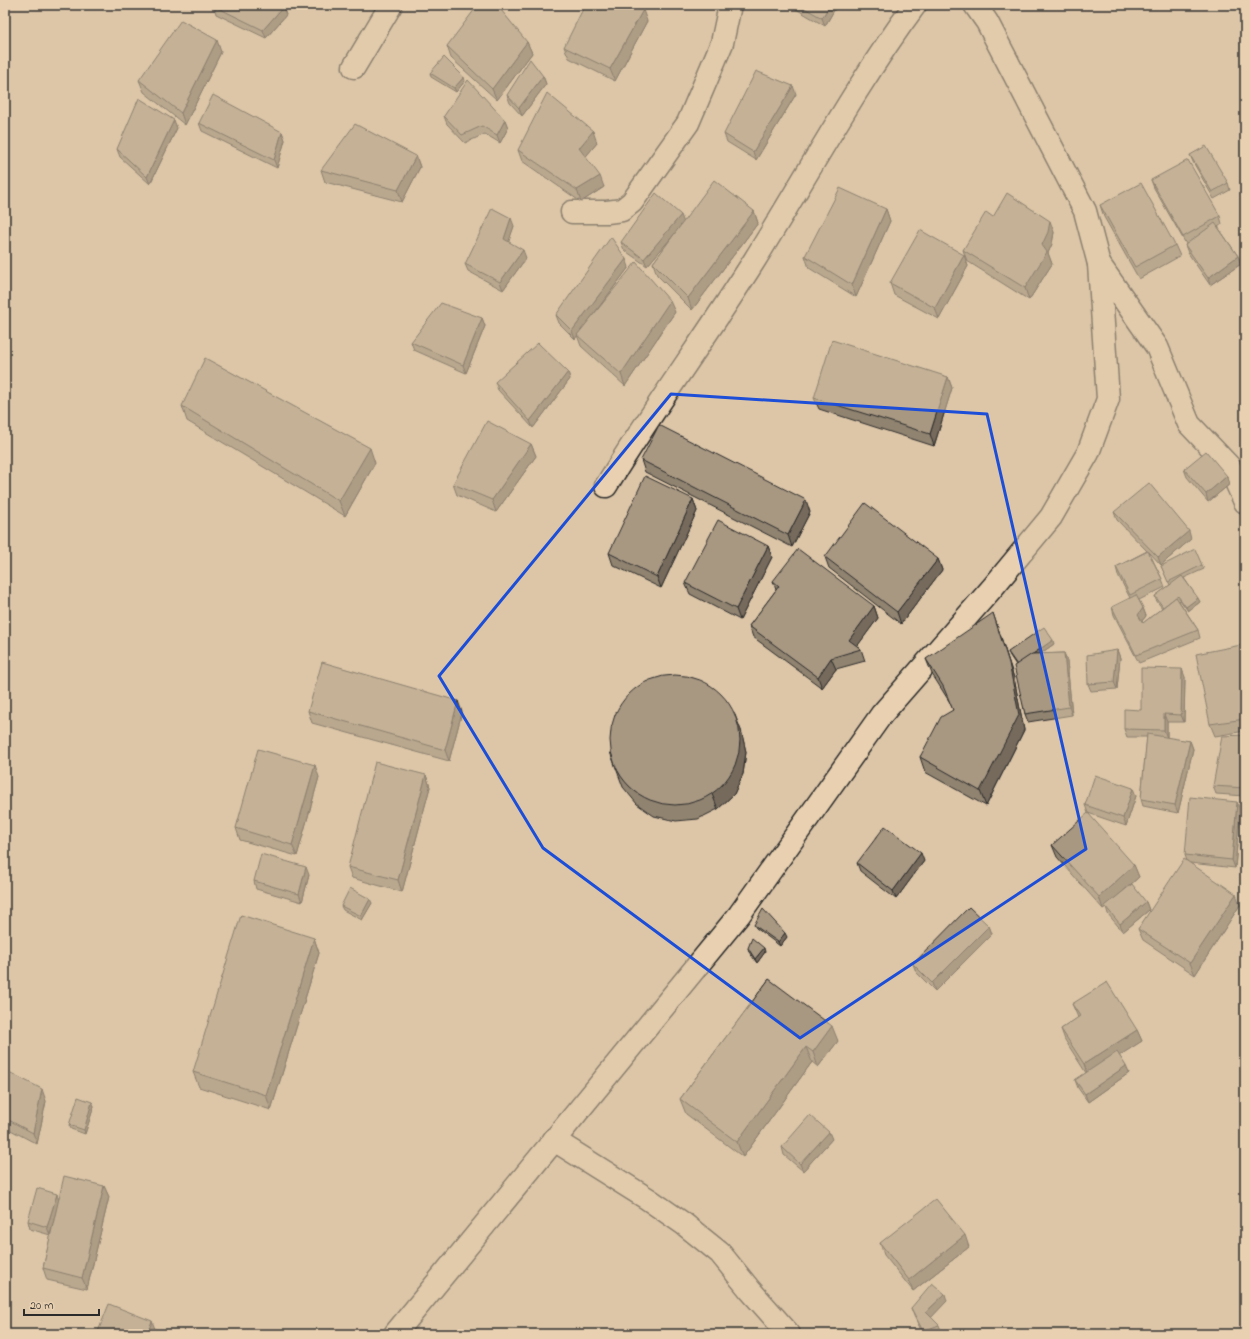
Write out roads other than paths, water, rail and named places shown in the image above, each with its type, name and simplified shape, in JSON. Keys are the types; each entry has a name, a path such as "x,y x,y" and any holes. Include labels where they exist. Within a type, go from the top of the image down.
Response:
{"street":[{"path":"354,67 391,5"},
{"path":"572,212 607,212 622,210 632,202 688,123 722,43 730,5"},
{"path":"606,486 638,434 730,299 875,63 915,5"},
{"path":"395,1334 739,915 882,714 993,587 1051,517 1088,453 1108,399 1099,264 1085,211 987,22 975,5"},
{"path":"1099,264 1157,347 1189,424 1229,466 1245,502"},
{"path":"554,1140 666,1212 720,1253 788,1334"}]}
